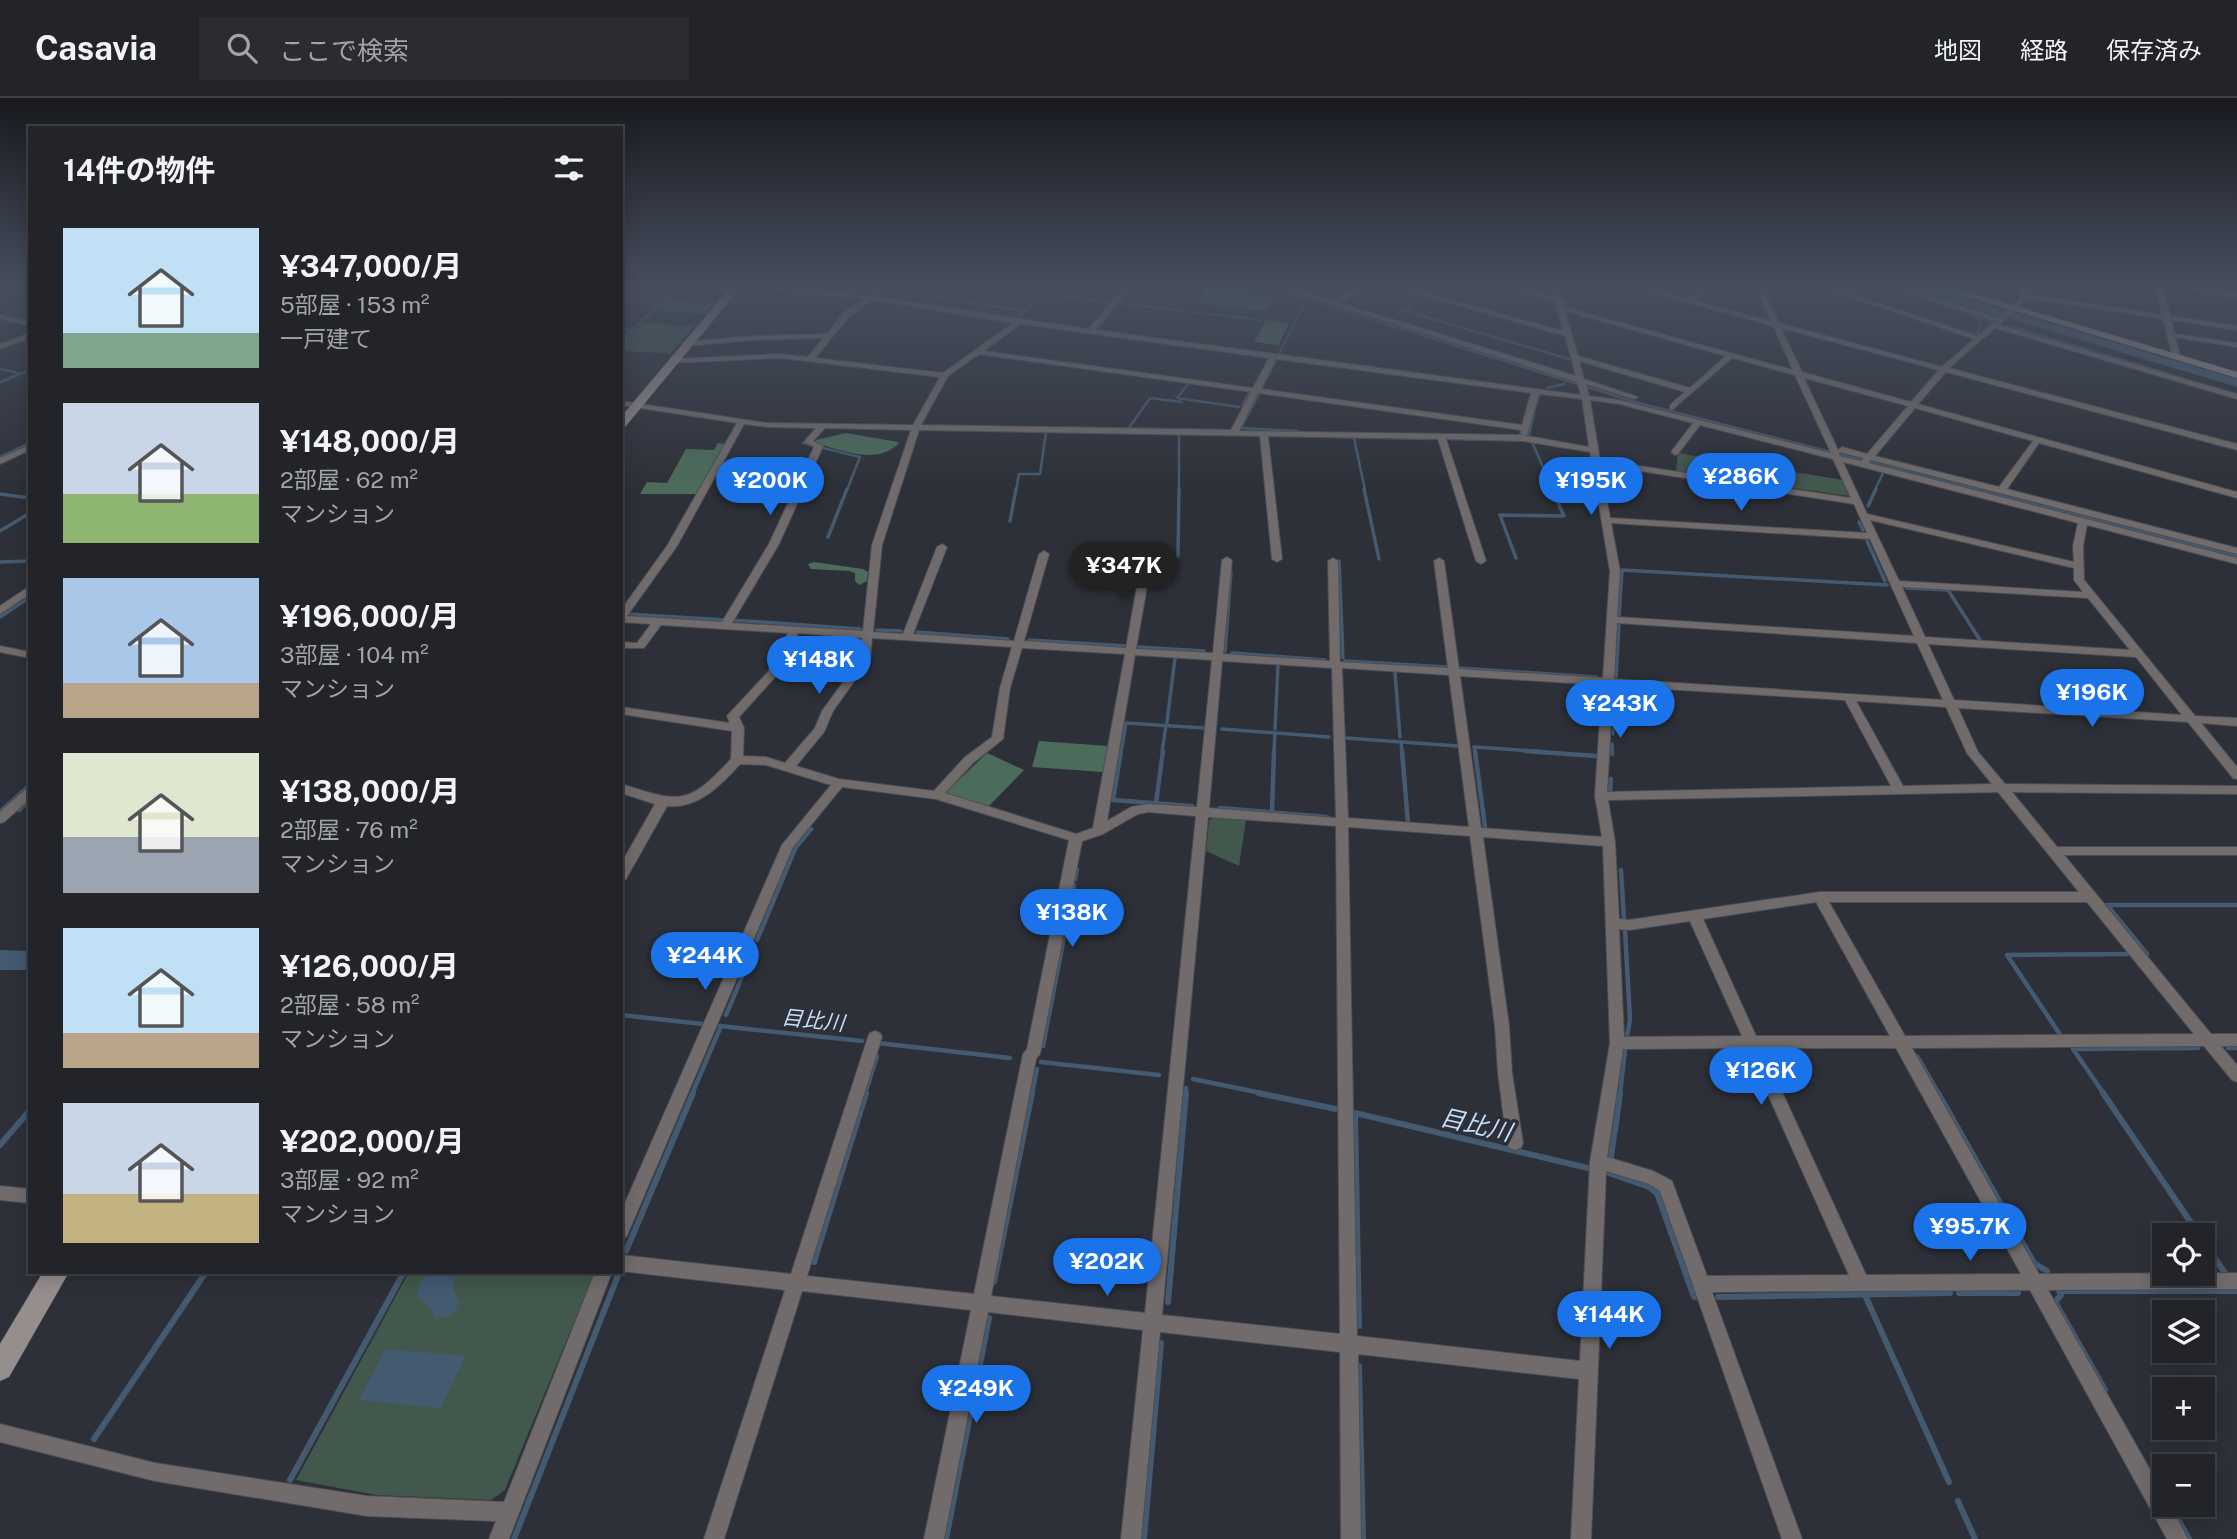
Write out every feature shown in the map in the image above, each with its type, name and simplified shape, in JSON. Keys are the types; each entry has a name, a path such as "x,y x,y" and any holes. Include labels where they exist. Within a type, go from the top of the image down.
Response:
{"main road":[{"path":"623,422 677,355"},
{"path":"2169,355 2237,375"},
{"path":"0,1368 56,1274"}],"street":[{"path":"809,359 812,355"},
{"path":"789,766 820,729 828,710 865,659 877,545 916,427 945,375 972,355"},
{"path":"1001,355 1256,390 1525,433 1595,450"},
{"path":"1268,355 1536,390 1583,387 1673,407 2083,522 2237,561"},
{"path":"1488,355 1619,402 1837,453"},
{"path":"1723,355 1800,375"},
{"path":"1728,355 2237,498"},
{"path":"1791,355 1973,752 2237,1076"},
{"path":"1897,355 2237,447"},
{"path":"1866,461 1945,368 1959,355"},
{"path":"2106,355 2237,397"},
{"path":"673,361 780,356 945,375"},
{"path":"1234,432 1274,356"},
{"path":"1574,357 1583,387 1615,571 1601,796 1609,842 1617,1043 1598,1162 1581,1539"},
{"path":"1574,357 1691,391"},
{"path":"1673,407 1729,357"},
{"path":"1525,433 1536,390"},
{"path":"623,403 768,425 1441,436 1525,433"},
{"path":"1912,406 2035,443 2087,455"},
{"path":"623,615 672,546 742,421"},
{"path":"1675,452 1698,422"},
{"path":"726,625 774,544 819,446 808,442 823,426"},
{"path":"1264,433 1277,559"},
{"path":"1441,436 1481,561"},
{"path":"0,454 28,440"},
{"path":"2001,491 2035,443"},
{"path":"0,461 28,448"},
{"path":"1866,461 2001,491 2237,551"},
{"path":"1597,462 1858,502"},
{"path":"1865,516 2078,566"},
{"path":"1606,520 1874,536"},
{"path":"2083,522 2078,547 2078,580 2237,775"},
{"path":"907,636 942,547"},
{"path":"937,795 969,760 997,738 1005,688 1044,554"},
{"path":"1099,831 1147,558"},
{"path":"1131,1539 1227,560"},
{"path":"1333,561 1342,823 1351,1539"},
{"path":"1439,561 1515,1143"},
{"path":"1895,584 2091,595"},
{"path":"0,611 28,591"},
{"path":"623,618 2237,722"},
{"path":"1612,620 2138,654"},
{"path":"623,645 639,646 658,621"},
{"path":"623,789 663,801 682,803 699,796 716,784 737,760 738,728 733,716 773,673 795,629"},
{"path":"0,649 28,655"},
{"path":"1849,698 1899,791"},
{"path":"623,709 738,728"},
{"path":"737,760 766,761 789,766 839,783 937,795 1076,838 1099,831 1135,810 1148,808 1609,842"},
{"path":"623,1226 788,845 839,783"},
{"path":"1601,796 2002,788 2237,790"},
{"path":"0,819 28,794"},
{"path":"623,872 663,801"},
{"path":"934,1539 1076,838"},
{"path":"2054,851 2237,851"},
{"path":"1614,924 1820,897 2091,897"},
{"path":"1820,897 2179,1539"},
{"path":"1694,915 1861,1283"},
{"path":"714,1539 875,1037"},
{"path":"1617,1043 2237,1041"},
{"path":"1598,1162 1653,1178 1666,1186 1792,1539"},
{"path":"0,1193 28,1196"},
{"path":"623,1263 1589,1371"},
{"path":"499,1539 603,1274"},
{"path":"1703,1284 2237,1281"},
{"path":"0,1433 155,1472 367,1506 508,1512"}],"green space":[{"path":"846,433 899,443 890,450 870,455 815,443 816,440"},
{"path":"718,443 725,444 698,494 640,494 647,482 667,483 686,449 714,450"},
{"path":"1678,453 1843,480 1850,496 1676,471"},
{"path":"814,562 863,569 868,572 867,581 859,585 855,581 855,573 849,571 811,569 808,564"},
{"path":"1039,741 1108,746 1103,772 1032,767"},
{"path":"987,753 1024,770 989,806 946,792"},
{"path":"1215,816 1246,819 1239,866 1206,851 1209,821"},
{"path":"408,1274 592,1274 505,1490 491,1500 376,1495 296,1480"}],"water":[{"path":"2131,355 2157,355 2237,379 2237,387"},
{"path":"0,950 28,951 28,970 0,970"},
{"path":"428,1274 454,1274 453,1288 459,1303 455,1310 446,1317 434,1317 431,1308 417,1297 419,1284"},
{"path":"385,1349 465,1356 441,1408 359,1400"}],"waterway":[{"path":"1486,355 1635,402 1980,490"},
{"path":"1556,355 1569,359"},
{"path":"2106,355 2168,374"},
{"path":"1262,388 1276,360"},
{"path":"0,369 19,373"},
{"path":"0,382 28,371"},
{"path":"1189,383 1177,398 1239,407"},
{"path":"1547,388 1565,384"},
{"path":"1242,406 1249,393"},
{"path":"1535,409 1540,393"},
{"path":"1259,394 1241,428 1298,431"},
{"path":"1129,428 1150,398 1182,402"},
{"path":"1529,435 1534,413"},
{"path":"1037,427 1225,430"},
{"path":"1016,490 1019,474 1040,474 1046,432"},
{"path":"1179,434 1179,489"},
{"path":"1276,436 1432,439"},
{"path":"808,438 803,443 811,445"},
{"path":"1354,438 1365,490"},
{"path":"1452,439 1492,440"},
{"path":"1532,442 1553,490"},
{"path":"0,457 28,444"},
{"path":"823,448 860,457 847,490"},
{"path":"1875,490 1883,473"},
{"path":"828,537 847,489"},
{"path":"1010,521 1016,489"},
{"path":"1178,556 1179,489"},
{"path":"1364,489 1379,559"},
{"path":"1516,558 1500,515 1564,516 1552,489"},
{"path":"1868,506 1876,489"},
{"path":"1973,489 2237,556"},
{"path":"0,494 28,498"},
{"path":"0,531 28,514"},
{"path":"1859,522 1863,530"},
{"path":"1867,541 1885,581"},
{"path":"0,562 28,561"},
{"path":"1339,561 1343,658"},
{"path":"1619,617 1622,570 1887,585"},
{"path":"1225,651 1231,572"},
{"path":"1907,588 1948,590 1980,640"},
{"path":"0,617 28,598"},
{"path":"627,614 725,620"},
{"path":"732,620 860,629"},
{"path":"1616,678 1619,625"},
{"path":"877,630 901,631"},
{"path":"917,632 1008,639"},
{"path":"1029,640 1126,646"},
{"path":"1139,647 1204,651"},
{"path":"1232,653 1325,660"},
{"path":"1167,722 1175,658"},
{"path":"1345,661 1447,667"},
{"path":"1275,729 1278,665"},
{"path":"1459,668 1596,677"},
{"path":"1395,673 1400,737"},
{"path":"1613,734 1615,687"},
{"path":"1121,752 1126,723 1166,726"},
{"path":"1162,752 1166,726"},
{"path":"1166,726 1204,728"},
{"path":"1222,729 1329,737"},
{"path":"1274,752 1275,733"},
{"path":"1345,738 1458,746"},
{"path":"1401,742 1402,752"},
{"path":"1612,744 1612,754"},
{"path":"1475,752 1474,747 1548,752"},
{"path":"1121,751 1113,800 1192,806"},
{"path":"1156,803 1163,751"},
{"path":"1272,812 1274,751"},
{"path":"1402,751 1408,823"},
{"path":"1475,751 1485,827"},
{"path":"1525,751 1596,756"},
{"path":"1610,791 1611,779"},
{"path":"0,812 28,787"},
{"path":"19,810 28,801"},
{"path":"1220,808 1327,817"},
{"path":"757,940 796,847 811,829"},
{"path":"1075,879 1077,869"},
{"path":"1621,870 1624,920"},
{"path":"1043,1046 1074,885"},
{"path":"2147,954 2107,905 2237,905"},
{"path":"1625,931 1630,1019 1627,1037"},
{"path":"726,1015 752,953"},
{"path":"2061,1036 2007,955 2130,954"},
{"name":"目比川","path":"623,1015 703,1024"},
{"path":"692,1094 721,1026"},
{"name":"目比川","path":"721,1026 862,1041"},
{"name":"目比川","path":"878,1043 1010,1058"},
{"path":"2104,1094 2073,1049 2198,1048"},
{"path":"2228,1048 2237,1048"},
{"path":"1620,1094 1625,1050"},
{"path":"865,1094 877,1056"},
{"path":"1917,1056 1939,1094"},
{"name":"目比川","path":"1041,1062 1159,1075"},
{"path":"1032,1094 1037,1069"},
{"name":"目比川","path":"1193,1079 1266,1094"},
{"path":"1185,1094 1186,1088"},
{"path":"626,1251 693,1093"},
{"path":"814,1262 866,1093"},
{"path":"994,1282 1032,1093"},
{"path":"1168,1302 1186,1093"},
{"name":"目比川","path":"1258,1093 1336,1109"},
{"path":"1615,1131 1620,1093"},
{"path":"1938,1093 2034,1263 2047,1271"},
{"path":"2103,1093 2191,1223"},
{"path":"0,1145 28,1112"},
{"name":"目比川","path":"1359,1326 1355,1113 1588,1168"},
{"path":"1611,1157 1614,1135"},
{"name":"目比川","path":"1606,1172 1649,1187 1657,1193 1694,1297 1699,1297"},
{"path":"2215,1258 2225,1273"},
{"path":"94,1439 205,1274"},
{"path":"290,1480 403,1274"},
{"path":"514,1539 619,1274"},
{"path":"2105,1390 2055,1302 2061,1295 2059,1291 2237,1291"},
{"name":"目比川","path":"1718,1297 1950,1293"},
{"name":"目比川","path":"1959,1293 2018,1293"},
{"path":"1865,1295 1949,1482"},
{"path":"946,1539 989,1318"},
{"path":"1144,1539 1161,1343"},
{"path":"1359,1366 1363,1539"},
{"path":"1958,1501 1975,1539"},
{"path":"2177,1517 2189,1539"}]}
